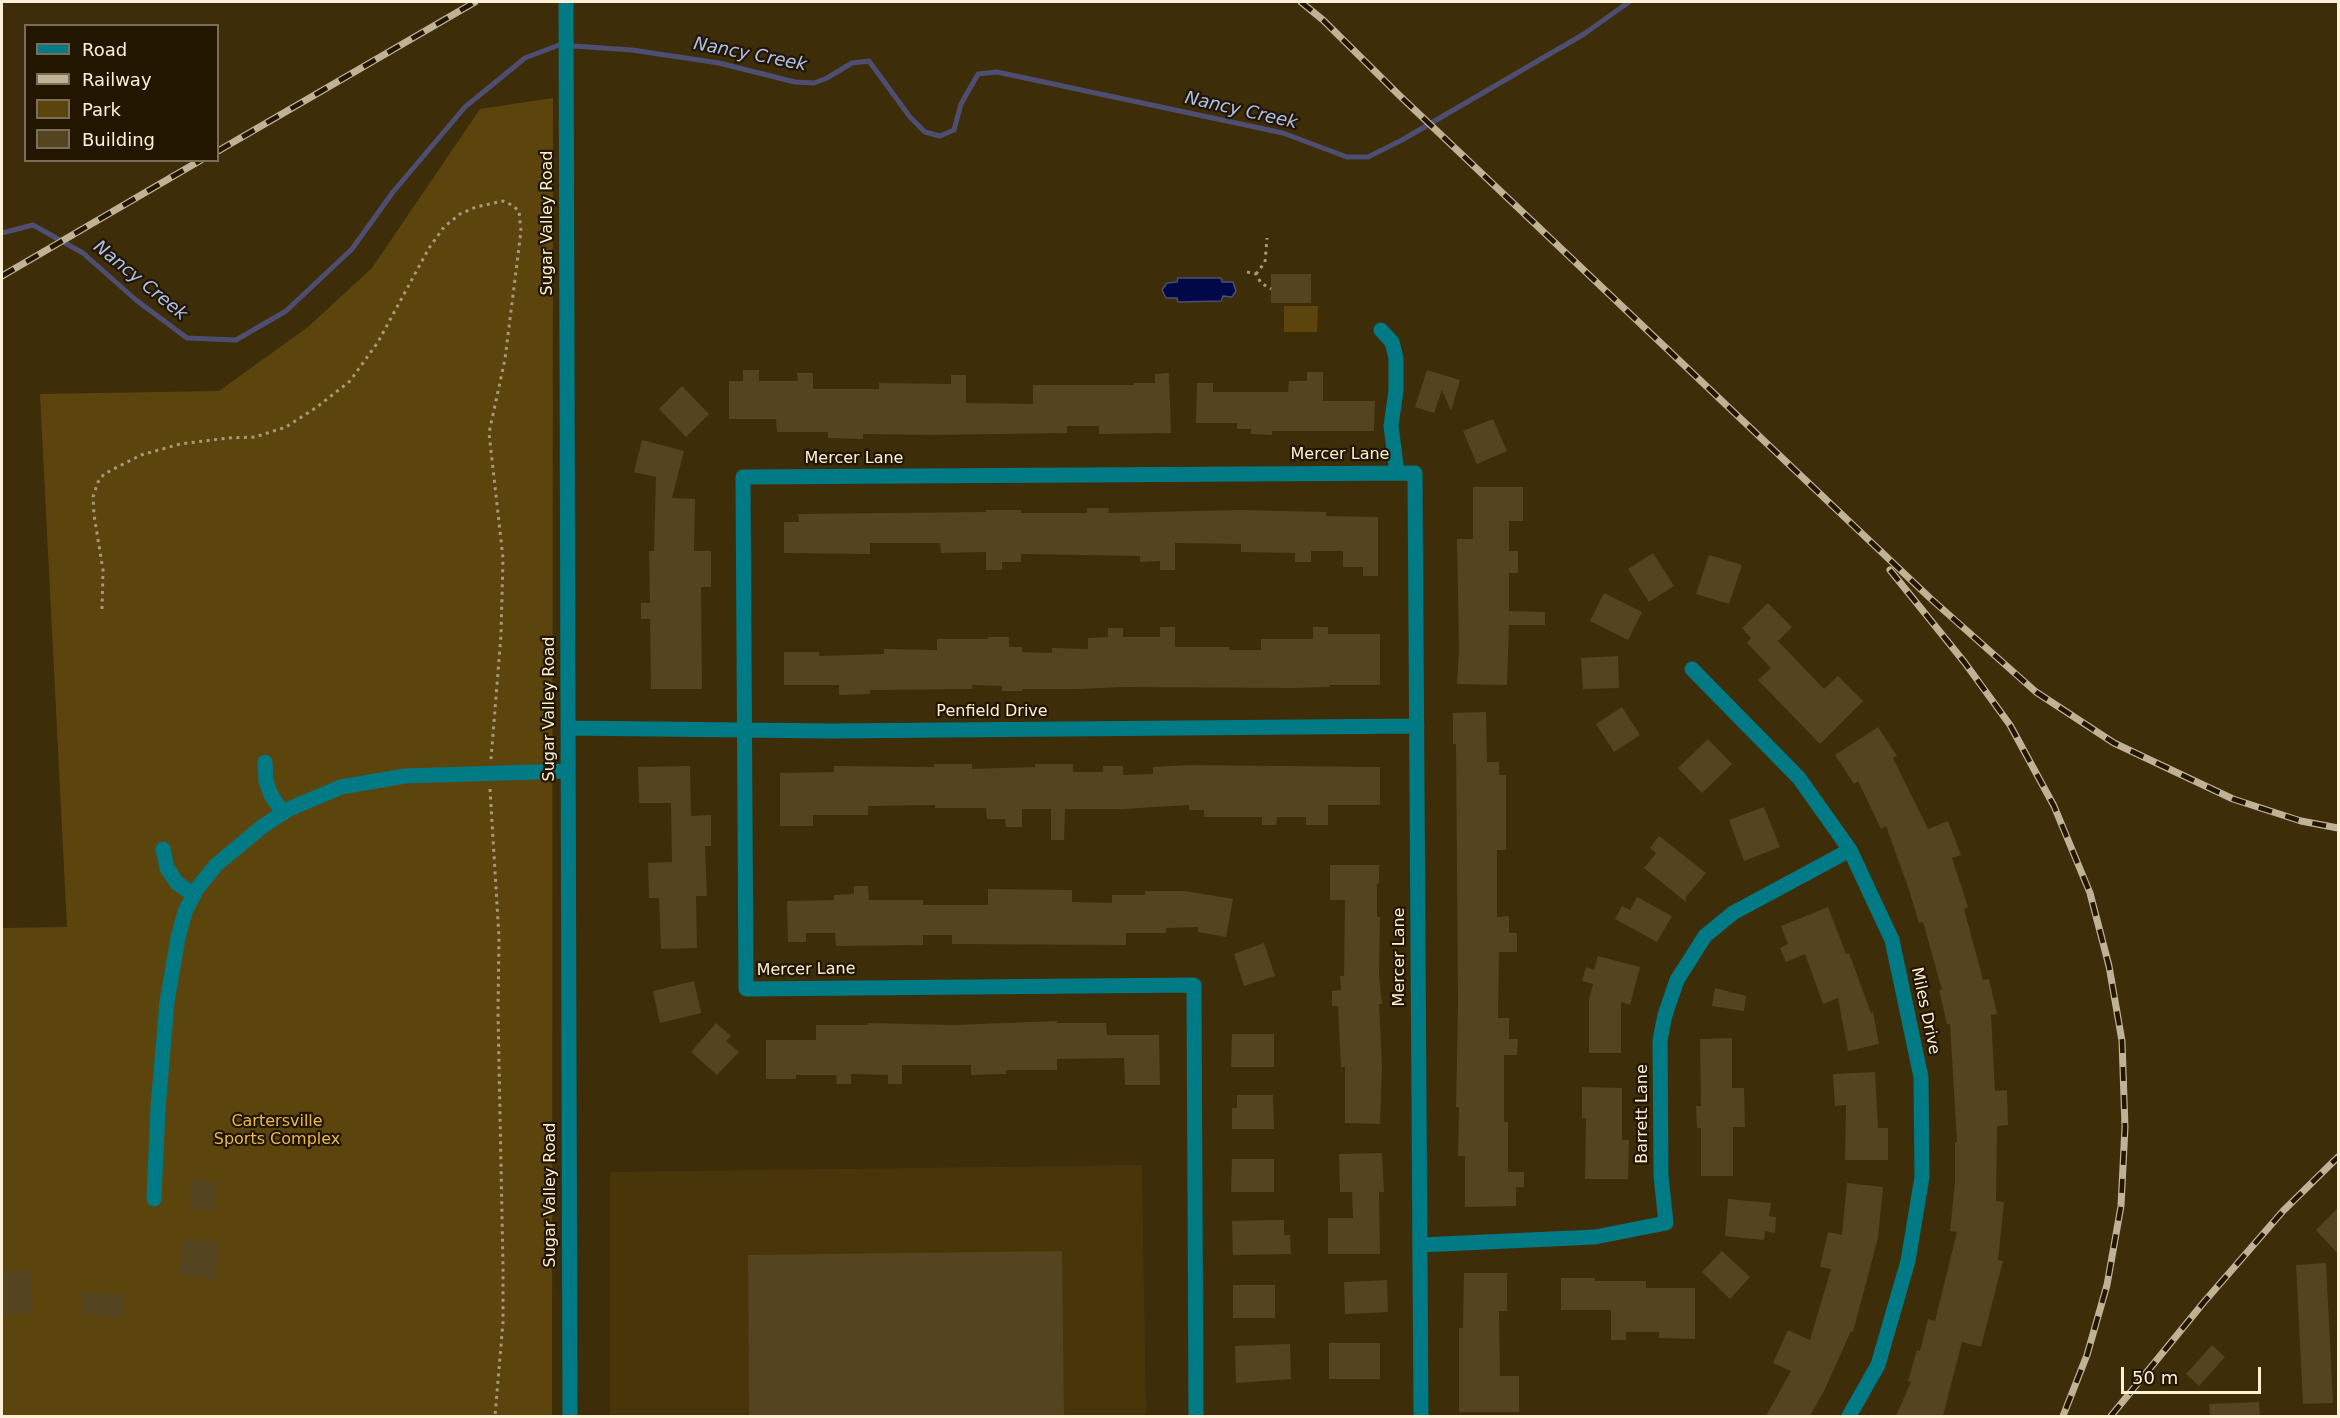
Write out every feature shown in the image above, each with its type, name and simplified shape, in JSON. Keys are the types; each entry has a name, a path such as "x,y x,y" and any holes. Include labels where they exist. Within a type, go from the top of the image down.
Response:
{"street":[{"name":"Sugar Valley Road","path":"566,2 570,1416"},
{"path":"1381,330 1392,342 1396,358 1396,391 1391,426 1397,473"},
{"name":"Mercer Lane","path":"1196,1416 1194,985 746,989 743,477 1415,473 1421,1416"},
{"name":"Miles Drive","path":"1692,669 1799,778 1850,850 1892,940 1921,1077 1922,1177 1908,1261 1878,1365 1849,1416"},
{"name":"Penfield Drive","path":"568,728 744,730 1417,726"},
{"path":"265,762 266,781 271,795 283,813"},
{"path":"154,1199 158,1108 167,1002 178,938 185,912 194,895 216,866 239,845 283,813 315,796 341,787 405,776 568,771"},
{"path":"163,849 167,868 177,883 194,895"},
{"name":"Barrett Lane","path":"1420,1245 1595,1237 1666,1223 1661,1176 1660,1040 1665,1015 1677,981 1705,936 1733,913 1850,850"}],"path":[{"path":"102,609 103,570 93,497 98,482 104,474 141,455 180,444 255,437 286,427 317,407 350,381 378,342 429,248 444,227 460,214 476,207 503,201 512,205 519,212 520,240 505,359 489,433 503,558 501,635 490,773 498,938 503,1267 503,1322 495,1416"},
{"path":"1256,273 1265,262 1267,238"},
{"path":"1247,272 1256,273 1265,286 1271,290"}],"shaded area":[{"path":"1178,278 1221,278 1222,282 1233,282 1236,291 1232,297 1223,296 1221,301 1178,302 1177,298 1166,298 1162,290 1167,283 1177,282"},
{"path":"1142,1165 1146,1416 610,1416 610,1172"}],"green space":[{"name":"Cartersville Sports Complex","path":"553,98 552,1416 2,1416 2,928 67,927 40,394 219,391 308,327 372,268 480,109"},
{"path":"1284,306 1318,306 1317,332 1284,332"}],"building":[{"path":"1271,274 1311,274 1311,303 1271,303"},
{"path":"743,370 759,370 759,381 798,381 797,373 813,373 813,389 879,389 879,383 951,384 951,375 966,375 966,403 1033,404 1033,385 1134,385 1134,383 1155,383 1155,374 1169,373 1171,433 1099,434 1099,426 1067,426 1067,433 863,434 863,439 828,438 828,432 777,432 776,419 729,419 729,381 743,381"},
{"path":"1427,370 1460,380 1451,411 1442,390 1434,413 1415,407"},
{"path":"1307,372 1323,372 1323,401 1375,401 1374,431 1272,431 1272,435 1251,434 1251,429 1237,429 1237,423 1196,423 1197,383 1213,383 1213,392 1288,392 1289,381 1307,381"},
{"path":"682,386 709,414 686,437 659,409"},
{"path":"1493,419 1507,451 1477,464 1463,431"},
{"path":"642,440 684,451 672,498 695,499 694,551 711,551 711,587 701,587 702,689 651,689 650,619 641,619 641,603 650,603 649,551 654,551 656,477 634,472"},
{"path":"1473,487 1523,487 1523,521 1509,521 1509,551 1518,551 1518,573 1509,573 1509,611 1545,612 1545,625 1509,625 1507,685 1457,684 1459,649 1457,539 1473,539"},
{"path":"1087,508 1109,508 1108,513 1242,510 1326,512 1326,516 1378,517 1378,576 1363,576 1363,567 1343,567 1343,551 1311,551 1311,562 1295,562 1295,553 1241,552 1241,544 1175,543 1175,570 1160,570 1160,561 1140,562 1140,556 1021,554 1021,562 1002,562 1002,570 986,570 986,552 941,553 940,543 870,543 870,554 784,553 784,522 799,522 798,514 986,512 986,510 1021,510 1021,513 1087,513"},
{"path":"1653,553 1674,586 1649,602 1628,569"},
{"path":"1709,555 1742,565 1729,604 1696,594"},
{"path":"1604,593 1642,612 1628,640 1590,621"},
{"path":"1768,603 1792,627 1778,641 1824,689 1838,676 1863,701 1820,744 1758,680 1771,668 1747,643 1751,638 1742,628"},
{"path":"1160,627 1175,627 1175,647 1229,647 1229,650 1261,650 1261,639 1313,639 1313,627 1328,627 1328,634 1380,634 1380,685 1293,688 1125,687 1002,691 1002,686 972,685 972,689 870,690 870,694 839,695 839,685 784,685 784,652 819,652 819,656 884,654 884,649 937,650 937,639 1009,637 1009,647 1022,647 1022,652 1052,653 1052,648 1088,649 1088,638 1108,637 1108,628 1123,628 1123,637 1160,637"},
{"path":"1618,656 1619,688 1583,689 1581,658"},
{"path":"1622,707 1640,735 1614,752 1596,724"},
{"path":"1486,712 1487,762 1499,762 1499,775 1506,775 1506,850 1497,850 1497,917 1509,916 1509,933 1517,933 1517,952 1499,952 1498,1018 1509,1018 1509,1039 1518,1039 1517,1055 1504,1055 1504,1122 1508,1122 1508,1172 1524,1172 1524,1187 1516,1187 1516,1206 1465,1207 1465,1156 1458,1156 1459,1107 1456,1107 1458,1004 1456,744 1453,744 1453,713"},
{"path":"1878,727 1897,756 1893,758 1928,829 1948,821 1961,855 1952,858 1968,907 1964,909 1983,980 1989,979 1997,1014 1991,1015 1995,1091 2007,1090 2008,1125 1997,1126 1996,1201 2004,1202 1998,1260 2003,1261 1981,1347 1962,1342 1943,1416 1896,1416 1911,1382 1908,1381 1917,1350 1920,1351 1928,1319 1935,1321 1957,1232 1950,1231 1955,1183 1955,1142 1957,1142 1950,1024 1947,1024 1939,990 1942,990 1923,922 1919,923 1886,826 1881,829 1858,781 1854,784 1835,755"},
{"path":"1708,739 1732,764 1702,793 1678,768"},
{"path":"934,764 972,764 972,769 1035,767 1035,764 1073,764 1073,772 1103,772 1103,766 1123,766 1123,775 1153,774 1153,767 1189,765 1380,767 1380,805 1328,805 1328,825 1306,825 1306,817 1277,817 1276,825 1262,825 1262,817 1204,817 1204,810 1189,810 1189,805 1123,809 1065,809 1064,840 1051,840 1051,809 1022,809 1022,827 1006,827 1005,819 987,819 986,808 935,808 935,805 868,806 868,815 813,815 813,826 780,826 780,773 834,772 834,766 934,767"},
{"path":"690,766 691,816 711,815 711,846 705,846 707,896 696,896 697,948 661,949 659,898 649,898 648,863 672,862 671,803 639,803 638,767"},
{"path":"1764,807 1780,847 1744,861 1729,820"},
{"path":"1659,836 1706,873 1686,897 1686,902 1644,868 1656,853 1650,848"},
{"path":"1330,865 1379,865 1377,917 1380,917 1379,975 1382,1004 1379,1004 1382,1065 1380,1124 1345,1123 1345,1067 1341,1067 1338,1006 1332,1006 1332,991 1341,990 1340,976 1344,976 1345,900 1330,900"},
{"path":"854,886 868,886 869,900 923,900 923,905 988,905 988,889 1072,890 1072,902 1112,903 1112,895 1145,895 1145,891 1185,891 1233,899 1226,937 1198,932 1198,927 1166,928 1166,933 1126,933 1126,945 952,944 952,935 923,935 923,945 836,946 835,933 806,933 806,942 788,942 787,901 834,900 834,895 854,894"},
{"path":"1637,897 1672,916 1657,942 1615,919 1622,906 1630,910"},
{"path":"1828,907 1846,954 1849,953 1871,1013 1873,1012 1879,1044 1848,1051 1838,998 1823,1004 1805,954 1786,962 1780,948 1788,944 1781,926"},
{"path":"1264,943 1275,976 1244,986 1234,954"},
{"path":"1598,956 1640,967 1630,1005 1621,1002 1621,1053 1589,1053 1589,1000 1593,984 1582,981 1586,967 1594,970"},
{"path":"694,981 701,1013 660,1023 653,991"},
{"path":"1715,988 1746,996 1744,1011 1712,1006"},
{"path":"1057,1021 1057,1023 1106,1023 1107,1035 1159,1035 1160,1085 1125,1085 1124,1058 1057,1059 1057,1070 1006,1070 1006,1074 971,1075 971,1065 902,1065 902,1084 888,1084 888,1075 851,1074 851,1084 837,1084 836,1075 796,1075 796,1079 766,1079 766,1040 816,1040 816,1025 868,1025 868,1023 954,1025"},
{"path":"716,1023 731,1036 726,1041 739,1052 717,1075 691,1052"},
{"path":"1232,1034 1274,1034 1274,1067 1231,1067"},
{"path":"1732,1038 1732,1088 1744,1088 1745,1127 1733,1127 1733,1176 1701,1176 1701,1128 1697,1128 1696,1106 1701,1106 1700,1039"},
{"path":"1875,1072 1878,1128 1888,1128 1888,1160 1845,1160 1846,1105 1835,1106 1833,1074"},
{"path":"1582,1087 1622,1088 1622,1140 1629,1140 1628,1179 1585,1179 1586,1118 1582,1118"},
{"path":"1237,1095 1273,1095 1274,1129 1232,1129 1232,1108 1237,1108"},
{"path":"1382,1153 1384,1192 1379,1192 1380,1254 1328,1254 1328,1218 1353,1218 1352,1192 1340,1192 1339,1154"},
{"path":"1232,1159 1274,1159 1274,1192 1231,1192"},
{"path":"192,1179 217,1182 214,1212 189,1209"},
{"path":"1847,1183 1883,1187 1878,1238 1853,1332 1851,1331 1810,1416 1766,1416 1791,1371 1773,1363 1788,1330 1810,1340 1831,1269 1820,1267 1828,1232 1842,1235"},
{"path":"1728,1199 1771,1203 1769,1216 1776,1217 1775,1233 1765,1231 1764,1240 1725,1236"},
{"path":"2338,1208 2338,1254 2316,1230"},
{"path":"1284,1220 1284,1235 1290,1235 1291,1254 1233,1255 1232,1221"},
{"path":"183,1238 219,1242 215,1279 178,1275"},
{"path":"1062,1251 1064,1416 749,1416 748,1255"},
{"path":"1722,1251 1750,1277 1730,1299 1702,1272"},
{"path":"2326,1263 2333,1403 2303,1404 2296,1265"},
{"path":"30,1269 33,1313 2,1315 2,1272"},
{"path":"1464,1273 1507,1273 1507,1311 1499,1311 1500,1376 1519,1376 1519,1412 1459,1412 1459,1328 1463,1328"},
{"path":"1561,1278 1646,1281 1646,1288 1695,1288 1695,1339 1659,1338 1659,1332 1626,1332 1626,1340 1611,1340 1611,1310 1561,1310"},
{"path":"1387,1280 1388,1312 1345,1314 1344,1282"},
{"path":"1233,1285 1275,1285 1275,1318 1233,1318"},
{"path":"82,1292 125,1295 124,1318 81,1314"},
{"path":"1329,1343 1380,1343 1380,1379 1329,1379"},
{"path":"1290,1344 1291,1379 1236,1383 1235,1346"},
{"path":"2212,1345 2225,1357 2199,1386 2186,1374"},
{"path":"2259,1402 2260,1416 2210,1416 2209,1404"}],"waterway":[{"name":"Nancy Creek","path":"2,233 33,225 83,253 136,300 187,338 236,340 286,311 352,249 393,192 465,107 525,58 559,45 632,50 719,63 795,82 814,83 852,63 869,61 910,117 925,132 940,136 954,130 961,104 978,74 997,72 1283,133 1347,157 1368,157 1402,140 1584,34 1629,2"}],"railway":[{"path":"219,150 475,2"},
{"path":"1301,2 1323,20 1400,96 1930,598 2036,692 2114,743 2233,799 2301,821 2338,828"},
{"path":"2,276 198,162"},
{"path":"1890,570 1965,663 2010,725 2054,806 2090,893 2109,966 2122,1041 2125,1127 2121,1206 2107,1285 2087,1355 2063,1416"},
{"path":"2111,1416 2204,1302 2283,1211 2338,1157"}]}
